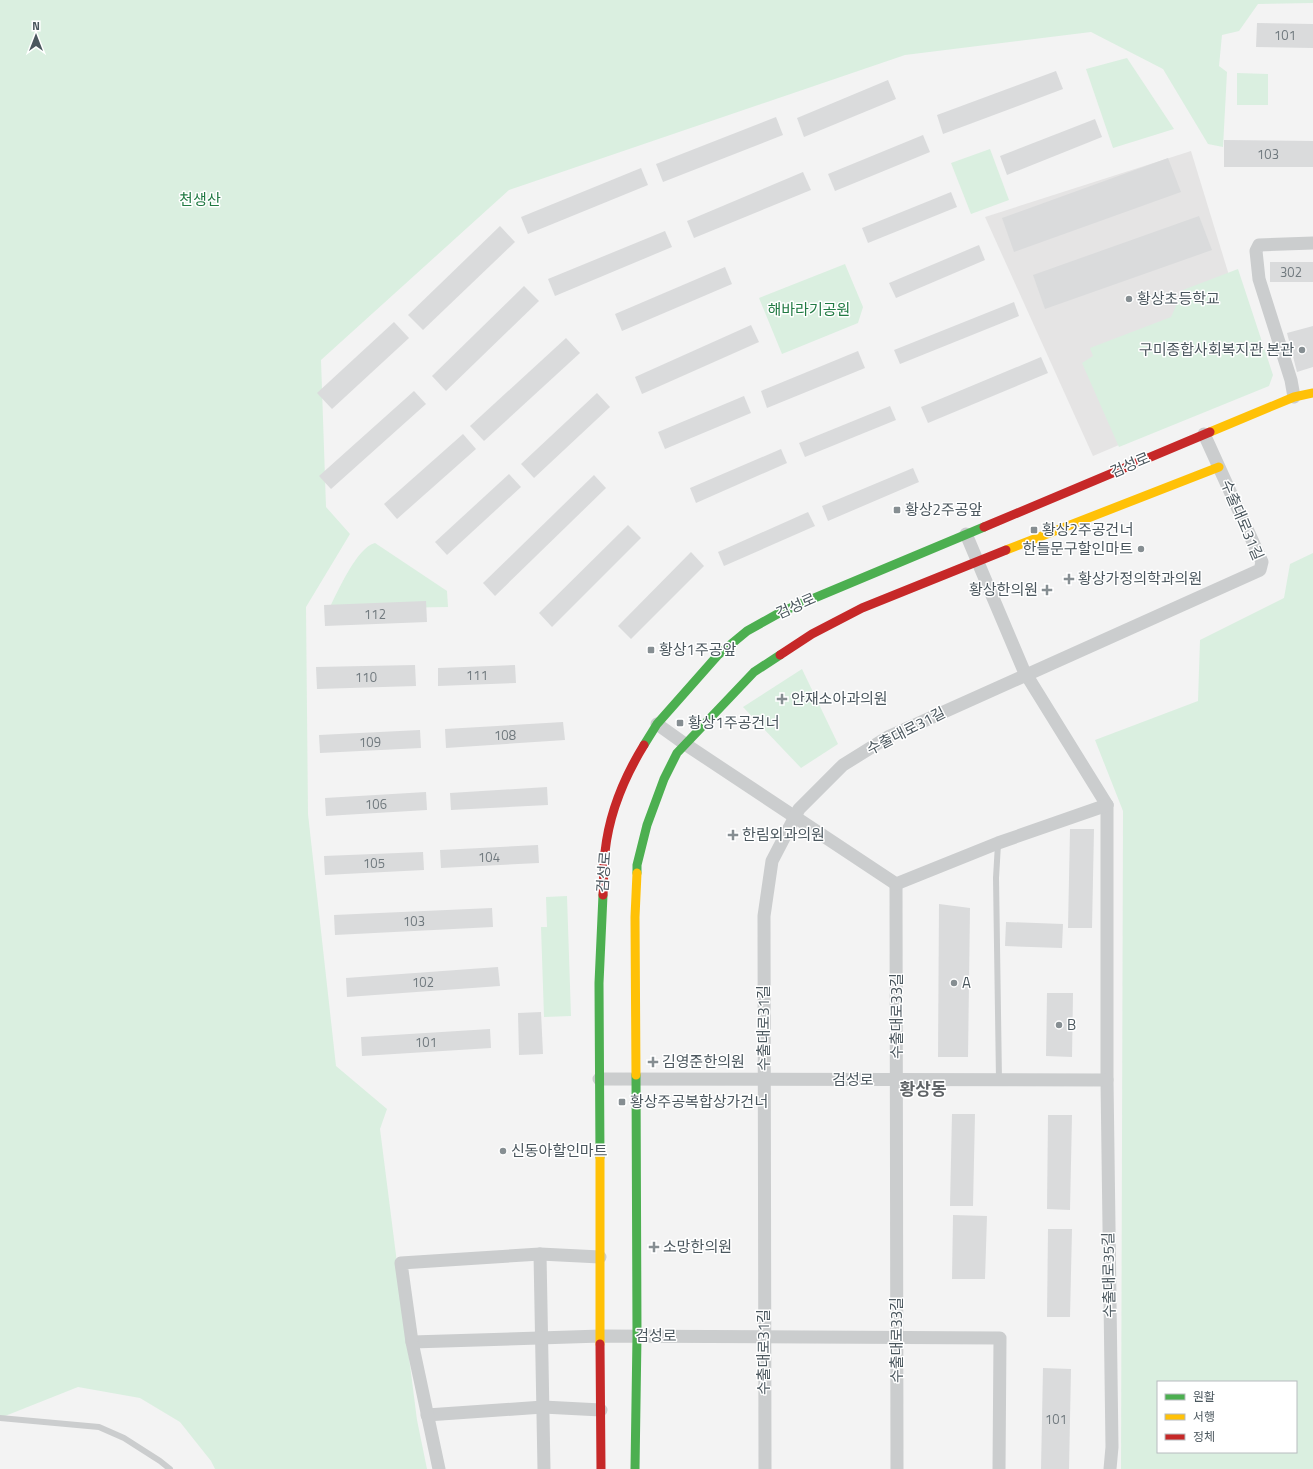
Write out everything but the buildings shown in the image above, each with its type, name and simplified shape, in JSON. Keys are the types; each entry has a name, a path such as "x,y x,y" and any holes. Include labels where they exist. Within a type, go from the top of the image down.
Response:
{"street":[{"path":"1294,397 1291,380 1260,279 1256,251 1259,245 1313,243"},
{"name":"검성로","path":"601,1469 599,983 605,851 614,809 636,758 657,724 718,655 747,631 780,612 1294,397 1313,393"},
{"name":"수출대로31길","path":"765,1469 764,916 772,861 799,809 843,765 888,737 1260,570 1262,562 1204,434"},
{"path":"635,1469 636,1336 634,917 636,865 647,825 664,779 677,753 754,672 812,634 862,608 978,561 1220,467"},
{"path":"657,724 896,884 998,843 1107,805 1026,675 966,534"},
{"name":"수출대로35길","path":"1107,805 1107,1080 1112,1447 1110,1469"},
{"name":"수출대로33길","path":"896,884 897,1469"},
{"name":"검성로","path":"599,1079 1107,1080"},
{"path":"540,1254 544,1469"},
{"path":"439,1469 412,1342 401,1263 540,1254 600,1257"},
{"name":"검성로","path":"412,1342 542,1336 1000,1338 1000,1469"},
{"path":"427,1415 543,1407 601,1410"}],"lane":[{"path":"998,843 996,878 999,1080"},
{"path":"0,1418 99,1427 124,1438 160,1460 170,1469"}],"shaded area":[{"name":"황상초등학교","path":"1191,151 1261,380 1192,414 1093,456 985,217"}],"green space":[{"name":"천생산","path":"0,0 1313,0 1313,3 1258,4 1239,31 1222,35 1219,66 1227,72 1223,147 1208,144 1163,69 1091,32 905,55 509,190 321,360 326,507 350,534 306,607 308,814 336,1066 387,1109 380,1129 417,1420 427,1469 215,1469 211,1461 180,1422 140,1398 78,1387 0,1418"},
{"path":"1127,58 1174,129 1113,148 1086,69"},
{"path":"1237,73 1268,74 1268,105 1237,105"},
{"path":"990,149 1009,200 971,214 951,163"},
{"name":"해바라기공원","path":"845,264 863,307 858,323 782,354 759,298"},
{"path":"1238,269 1273,375 1269,386 1119,447 1082,363 1093,356 1090,348 1171,317 1183,290"},
{"path":"375,543 447,591 448,607 329,609 342,582 355,561 368,546"},
{"path":"1313,553 1313,1469 1121,1469 1123,811 1095,740 1198,701 1200,640 1284,598 1290,564"},
{"path":"802,669 838,744 801,768 743,707"},
{"path":"567,896 571,1016 544,1017 541,927 547,927 546,897"}],"traffic: fast":[{"path":"644,745 657,724 718,655 747,631 781,612 984,527"},
{"path":"637,873 637,865 647,825 664,779 677,753 754,672 780,655"},
{"path":"600,1157 599,983 603,895"},
{"path":"635,1469 637,1336 636,1075"}],"traffic: slow":[{"path":"1210,432 1294,397 1313,393"},
{"path":"1006,550 1219,467"},
{"path":"636,1075 635,917 637,873"},
{"path":"600,1157 600,1344"}],"traffic: jam":[{"path":"984,527 1210,432"},
{"path":"780,655 812,634 862,608 1006,550"},
{"path":"603,895 604,857 610,824 624,782 644,745"},
{"path":"600,1344 601,1469"}],"place":[{"name":"황상초등학교","path":"1129,299"},
{"name":"구미종합사회복지관 본관","path":"1302,350"},
{"name":"황상2주공앞","path":"897,510"},
{"name":"황상2주공건너","path":"1034,530"},
{"name":"한들문구할인마트","path":"1141,549"},
{"name":"황상가정의학과의원","path":"1069,579"},
{"name":"황상한의원","path":"1047,590"},
{"name":"황상1주공앞","path":"651,650"},
{"name":"안재소아과의원","path":"782,699"},
{"name":"황상1주공건너","path":"680,723"},
{"name":"한림외과의원","path":"733,835"},
{"name":"A","path":"954,983"},
{"name":"B","path":"1059,1025"},
{"name":"김영준한의원","path":"653,1062"},
{"name":"황상주공복합상가건너","path":"622,1102"},
{"name":"신동아할인마트","path":"503,1151"},
{"name":"소망한의원","path":"654,1247"}],"district":[{"name":"황상동","path":"923,1089"}]}
